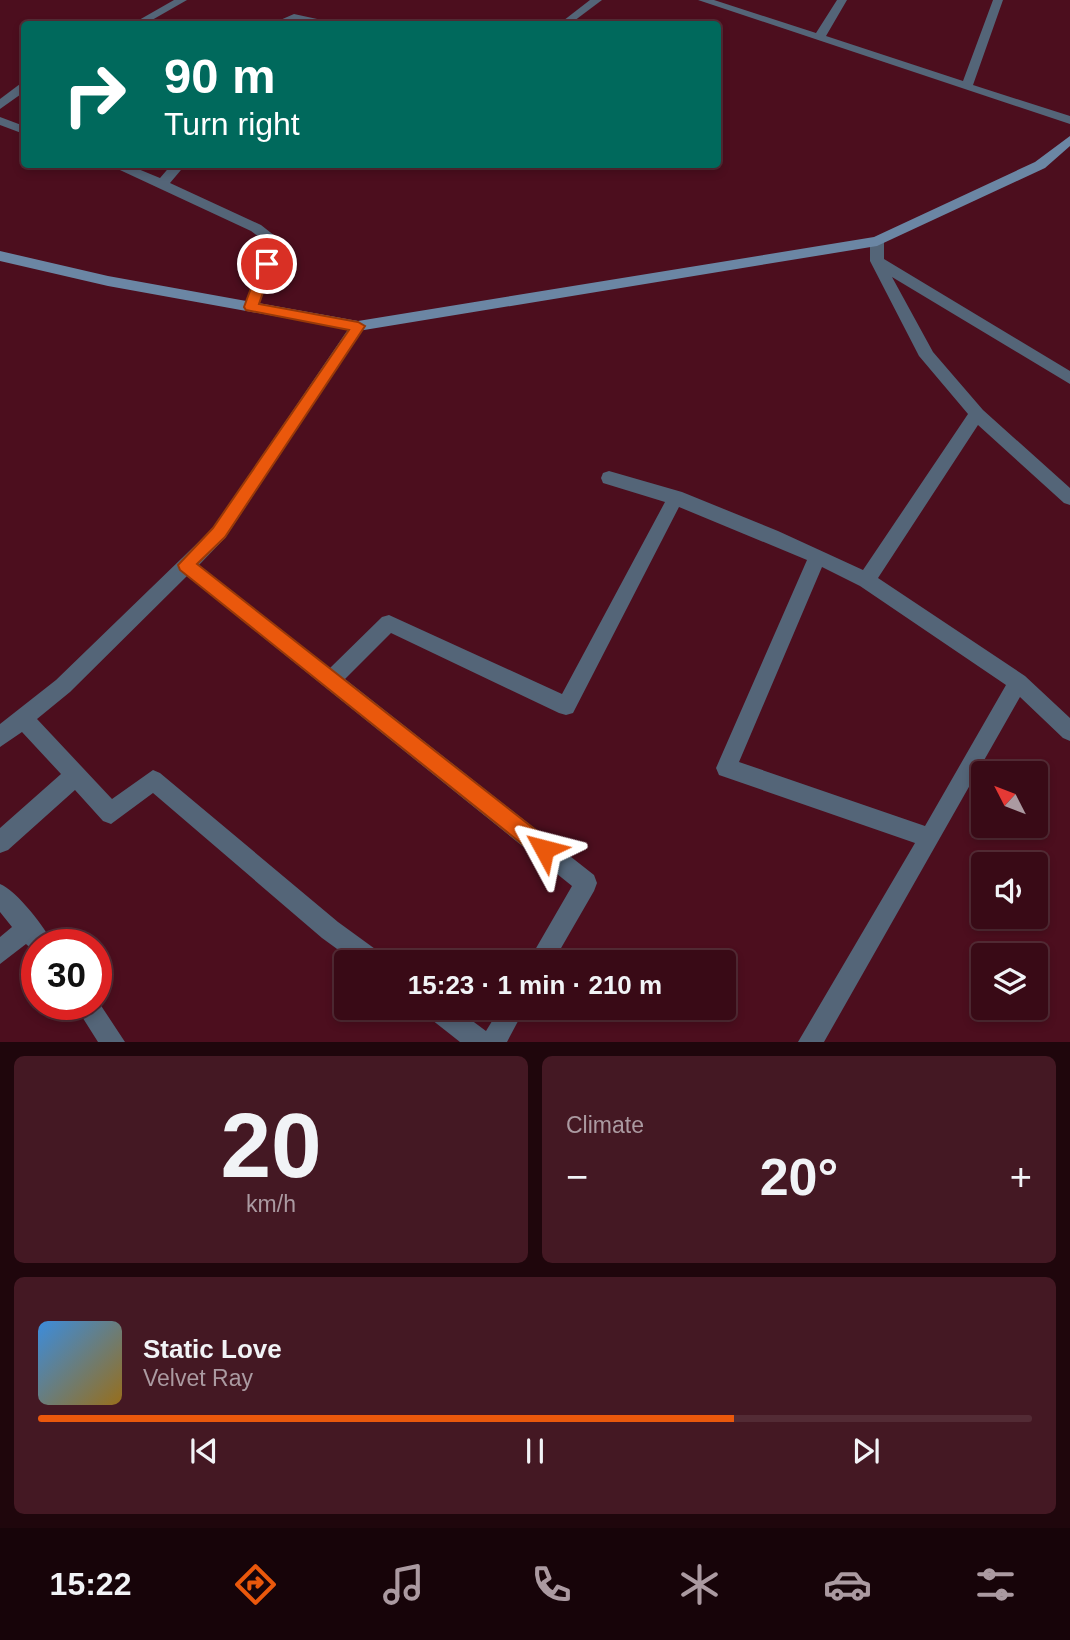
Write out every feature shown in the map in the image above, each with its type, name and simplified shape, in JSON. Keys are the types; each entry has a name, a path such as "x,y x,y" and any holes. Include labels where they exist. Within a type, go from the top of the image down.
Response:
{"street":[{"path":"144,21 183,0"},
{"path":"568,21 597,0"},
{"path":"703,0 1070,120"},
{"path":"819,38 842,0"},
{"path":"967,86 999,0"},
{"path":"284,21 294,17 313,21"},
{"path":"0,105 21,89"},
{"path":"0,121 21,129"},
{"path":"0,257 108,281 358,326 877,241 1040,165 1070,140"},
{"path":"123,168 257,228 275,243 251,307"},
{"path":"162,184 176,168"},
{"path":"877,241 877,261 927,356 977,414 1070,498"},
{"path":"877,261 1070,378"},
{"path":"0,737 63,685 219,533 358,326"},
{"path":"866,580 977,414"},
{"path":"609,478 676,497 818,556 866,580 1018,682 1070,731"},
{"path":"331,680 389,624 566,706 676,497"},
{"path":"818,556 726,768 930,838"},
{"path":"186,565 586,883 547,950"},
{"path":"810,1041 1018,682"},
{"path":"23,718 111,813 153,780 330,930 358,950"},
{"path":"0,842 76,775"},
{"path":"0,895 29,929"},
{"path":"0,952 21,942"},
{"path":"98,1020 113,1041"},
{"path":"451,1020 480,1041"},
{"path":"493,1041 506,1020"}],"route":[{"path":"267,264 251,307 358,326 219,533 186,565 544,849"}]}
